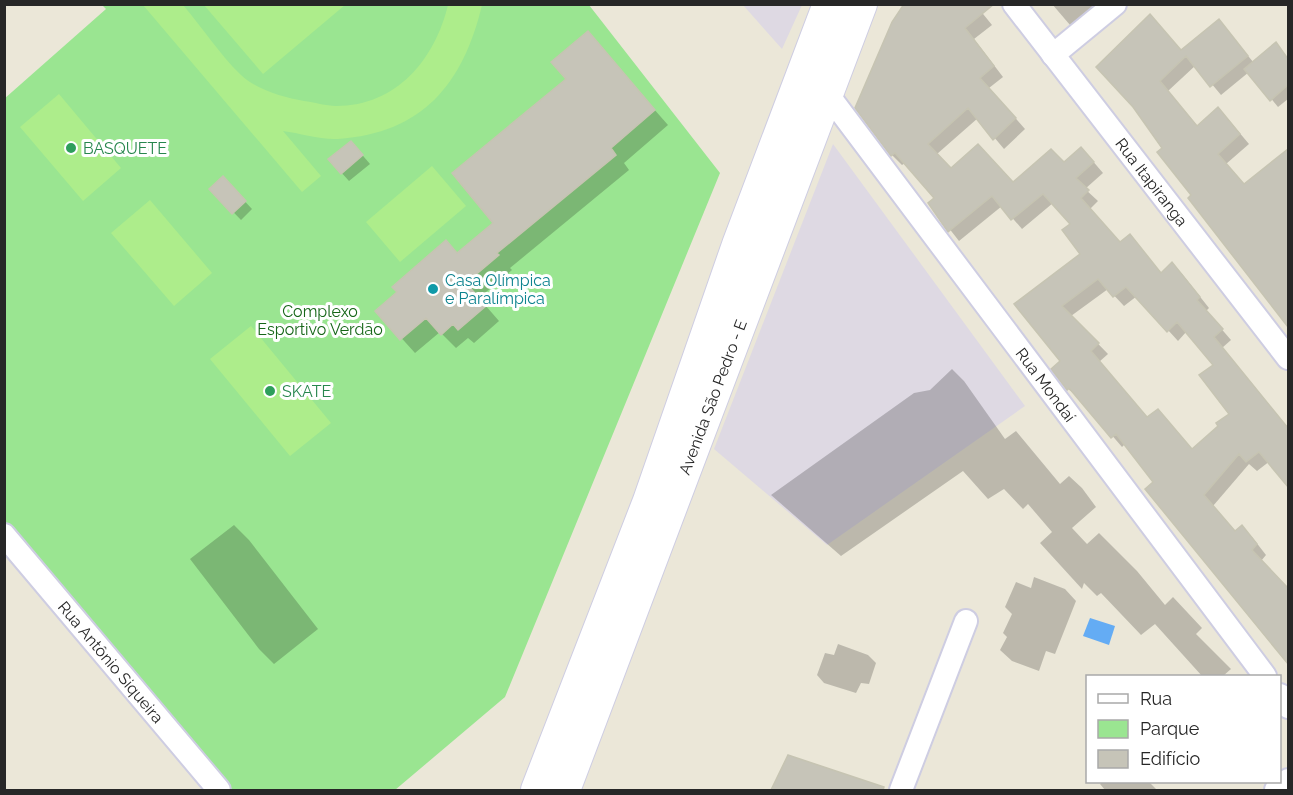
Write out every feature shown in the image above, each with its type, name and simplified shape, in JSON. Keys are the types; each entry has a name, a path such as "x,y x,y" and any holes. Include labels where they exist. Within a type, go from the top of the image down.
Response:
{"main road":[{"name":"Avenida São Pedro - E","path":"537,790 649,501 738,244 829,4"},
{"name":"Avenida São Pedro - E","path":"564,790 861,4"}],"street":[{"name":"Rua Itapiranga","path":"1014,4 1288,358"},
{"path":"1053,55 1115,4"},
{"name":"Rua Mondaí","path":"826,92 1264,675"},
{"name":"Rua Antônio Siqueira","path":"4,535 219,790"},
{"path":"901,790 966,621"},
{"path":"1276,790 1288,780"}],"shaded area":[{"path":"743,5 802,5 782,49"},
{"path":"833,144 1025,406 827,545 714,449"}],"green space":[{"name":"Complexo Esportivo Verdão","path":"102,5 589,5 720,173 505,697 395,790 226,790 5,528 4,99 106,9"},
{"path":"143,5 183,5 233,67 255,85 288,97 336,106 358,104 377,98 410,76 434,44 448,5 482,5 474,33 450,81 435,99 416,115 394,127 368,135 338,139 283,131 321,176 302,192"},
{"path":"204,5 345,5 263,74"},
{"name":"BASQUETE","path":"59,94 121,168 83,201 20,127"},
{"path":"432,166 466,206 400,262 366,222"},
{"path":"150,200 212,273 174,306 111,233"},
{"name":"SKATE","path":"251,326 331,423 290,456 210,359"}],"water":[{"path":"1090,618 1115,626 1109,645 1083,636"}],"building":[{"path":"904,4 994,4 965,28 994,66 980,78 1016,118 993,140 968,108 928,144 951,168 978,144 1013,182 1051,149 1064,162 1081,147 1094,162 1076,178 1089,190 1081,198 1120,242 1130,234 1161,273 1172,262 1200,297 1197,300 1223,329 1214,337 1288,428 1288,487 1259,452 1246,462 1239,454 1204,495 1235,531 1242,525 1257,544 1252,550 1288,588 1288,664 1145,489 1153,482 1116,434 1111,438 1051,369 1060,361 1014,304 1080,254 1062,230 1070,224 1043,194 1011,220 992,196 948,232 928,203 934,198 895,153 891,156 855,108 892,22","holes":["1098,279 1113,297 1126,287 1167,332 1177,322 1213,365 1199,375 1229,414 1216,423 1218,426 1192,449 1158,409 1147,417 1091,351 1099,343 1062,306"]},
{"path":"1150,14 1181,50 1219,19 1248,56 1210,87 1186,56 1160,81 1197,126 1218,107 1240,134 1218,154 1244,184 1288,149 1288,327 1188,198 1191,195 1157,152 1162,148 1133,107 1096,67"},
{"path":"588,31 655,110 611,148 616,155 497,253 499,255 466,283 486,306 458,330 453,324 441,335 426,318 400,340 375,311 397,292 392,287 446,240 457,253 493,223 452,173 566,79 551,62"},
{"path":"1276,42 1288,59 1288,85 1270,101 1244,69"},
{"path":"351,141 363,155 341,174 328,159"},
{"path":"223,176 246,201 232,214 209,189"},
{"path":"788,755 884,787 883,790 771,790"}],"place":[{"name":"BASQUETE","path":"71,148"},
{"name":"Casa Olímpica e Paralímpica","path":"433,289"},
{"name":"SKATE","path":"270,391"}]}
